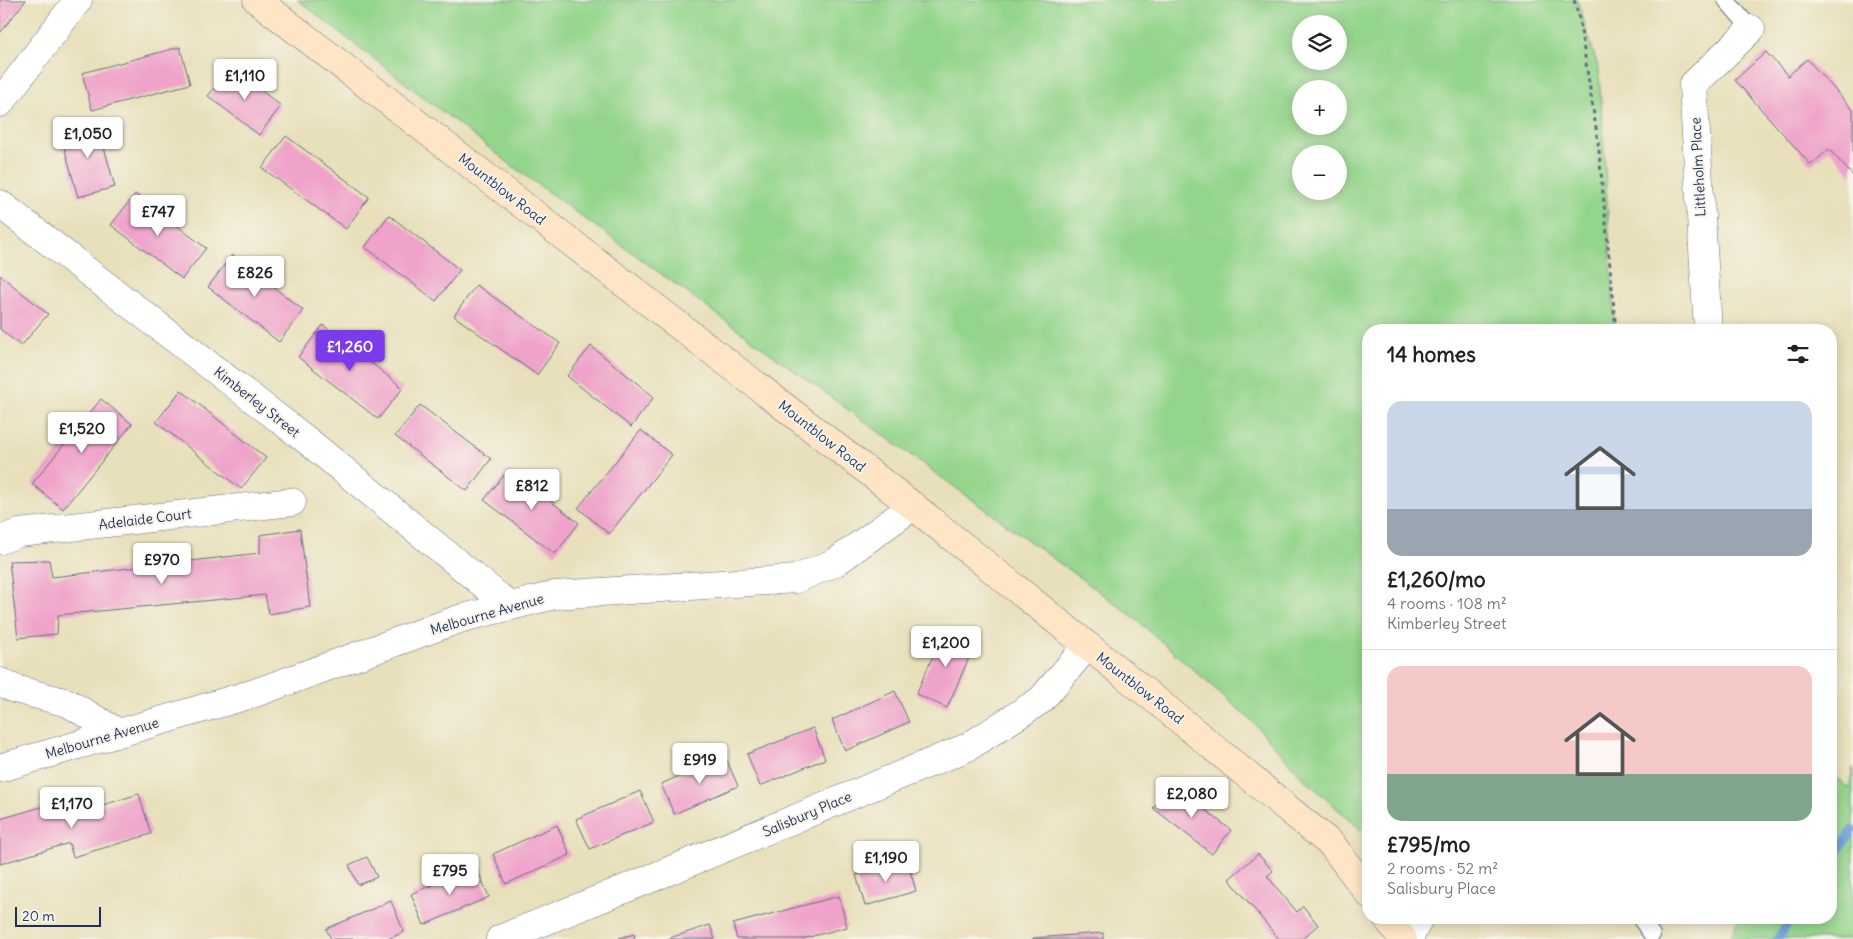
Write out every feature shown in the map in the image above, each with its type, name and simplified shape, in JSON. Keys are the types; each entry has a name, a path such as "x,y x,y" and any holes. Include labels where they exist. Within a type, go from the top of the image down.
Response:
{"street":[{"path":"0,103 78,0"},
{"name":"Mountblow Road","path":"256,0 913,506 1168,710 1332,845 1362,885"},
{"name":"Littleholm Place","path":"1708,324 1693,85 1751,29"},
{"name":"Kimberley Street","path":"0,204 309,442 510,606"},
{"name":"Adelaide Court","path":"0,540 19,533 292,502"},
{"name":"Melbourne Avenue","path":"0,768 256,693 459,619 555,595 796,579 836,562 913,506"},
{"name":"Salisbury Place","path":"500,939 656,877 968,747 1042,700 1087,646"},
{"path":"0,682 15,689 68,703 119,733"},
{"path":"1392,924 1403,939"},
{"path":"1409,939 1416,924"}],"lane":[{"path":"1726,0 1751,29"},
{"path":"1644,924 1652,935"}],"path":[{"path":"1574,0 1580,18 1598,141 1615,324"}],"green space":[{"path":"298,0 1577,0 1599,70 1615,324 1362,324 1362,829 1302,777 1253,722 1131,615 514,167"},
{"path":"1853,768 1853,939 1730,939 1736,924 1837,924 1837,778 1849,789"}],"building":[{"path":"0,0 26,0 0,33"},
{"path":"180,47 190,84 92,110 82,73"},
{"path":"1766,52 1788,76 1807,59 1853,110 1853,176 1829,149 1811,165 1735,80"},
{"path":"231,67 281,106 259,135 208,96"},
{"path":"97,122 115,187 78,197 60,132"},
{"path":"286,136 369,197 346,229 262,168"},
{"path":"135,194 206,248 182,279 111,225"},
{"path":"389,215 460,270 436,301 365,247"},
{"path":"232,255 303,310 279,342 208,287"},
{"path":"0,275 48,314 21,346 0,329"},
{"path":"476,285 560,343 537,375 454,316"},
{"path":"323,325 403,388 378,419 298,357"},
{"path":"591,346 654,397 631,427 567,376"},
{"path":"181,390 266,458 241,489 156,422"},
{"path":"101,399 132,424 63,509 32,484"},
{"path":"420,405 491,459 467,491 395,436"},
{"path":"641,430 672,455 609,534 578,508"},
{"path":"509,469 579,523 555,554 484,500"},
{"path":"300,529 310,607 269,614 265,595 58,615 57,634 18,638 9,561 49,560 52,577 260,553 260,535"},
{"path":"945,629 976,642 947,708 916,694"},
{"path":"895,691 909,722 845,751 832,720"},
{"path":"813,728 825,759 760,786 747,754"},
{"path":"725,756 738,786 674,814 661,784"},
{"path":"1172,784 1231,830 1212,854 1153,808"},
{"path":"640,791 654,822 590,849 576,819"},
{"path":"139,794 151,834 73,857 69,843 0,864 0,819 62,801 67,816"},
{"path":"557,825 570,855 506,884 493,854"},
{"path":"1258,854 1273,871 1267,876 1297,912 1303,906 1318,925 1302,939 1279,939 1229,879"},
{"path":"367,857 377,877 358,885 349,865"},
{"path":"907,860 916,891 865,906 856,875"},
{"path":"476,866 489,897 424,925 411,894"},
{"path":"839,896 847,927 802,939 737,939 733,924"},
{"path":"391,901 404,932 388,939 331,939 326,929"},
{"path":"710,925 715,939 667,939"},
{"path":"1103,933 1103,939 1033,939 1033,938"},
{"path":"634,934 635,939 619,939 619,938"}],"waterway":[{"path":"1837,852 1853,829"},
{"path":"1777,939 1788,924"}]}
